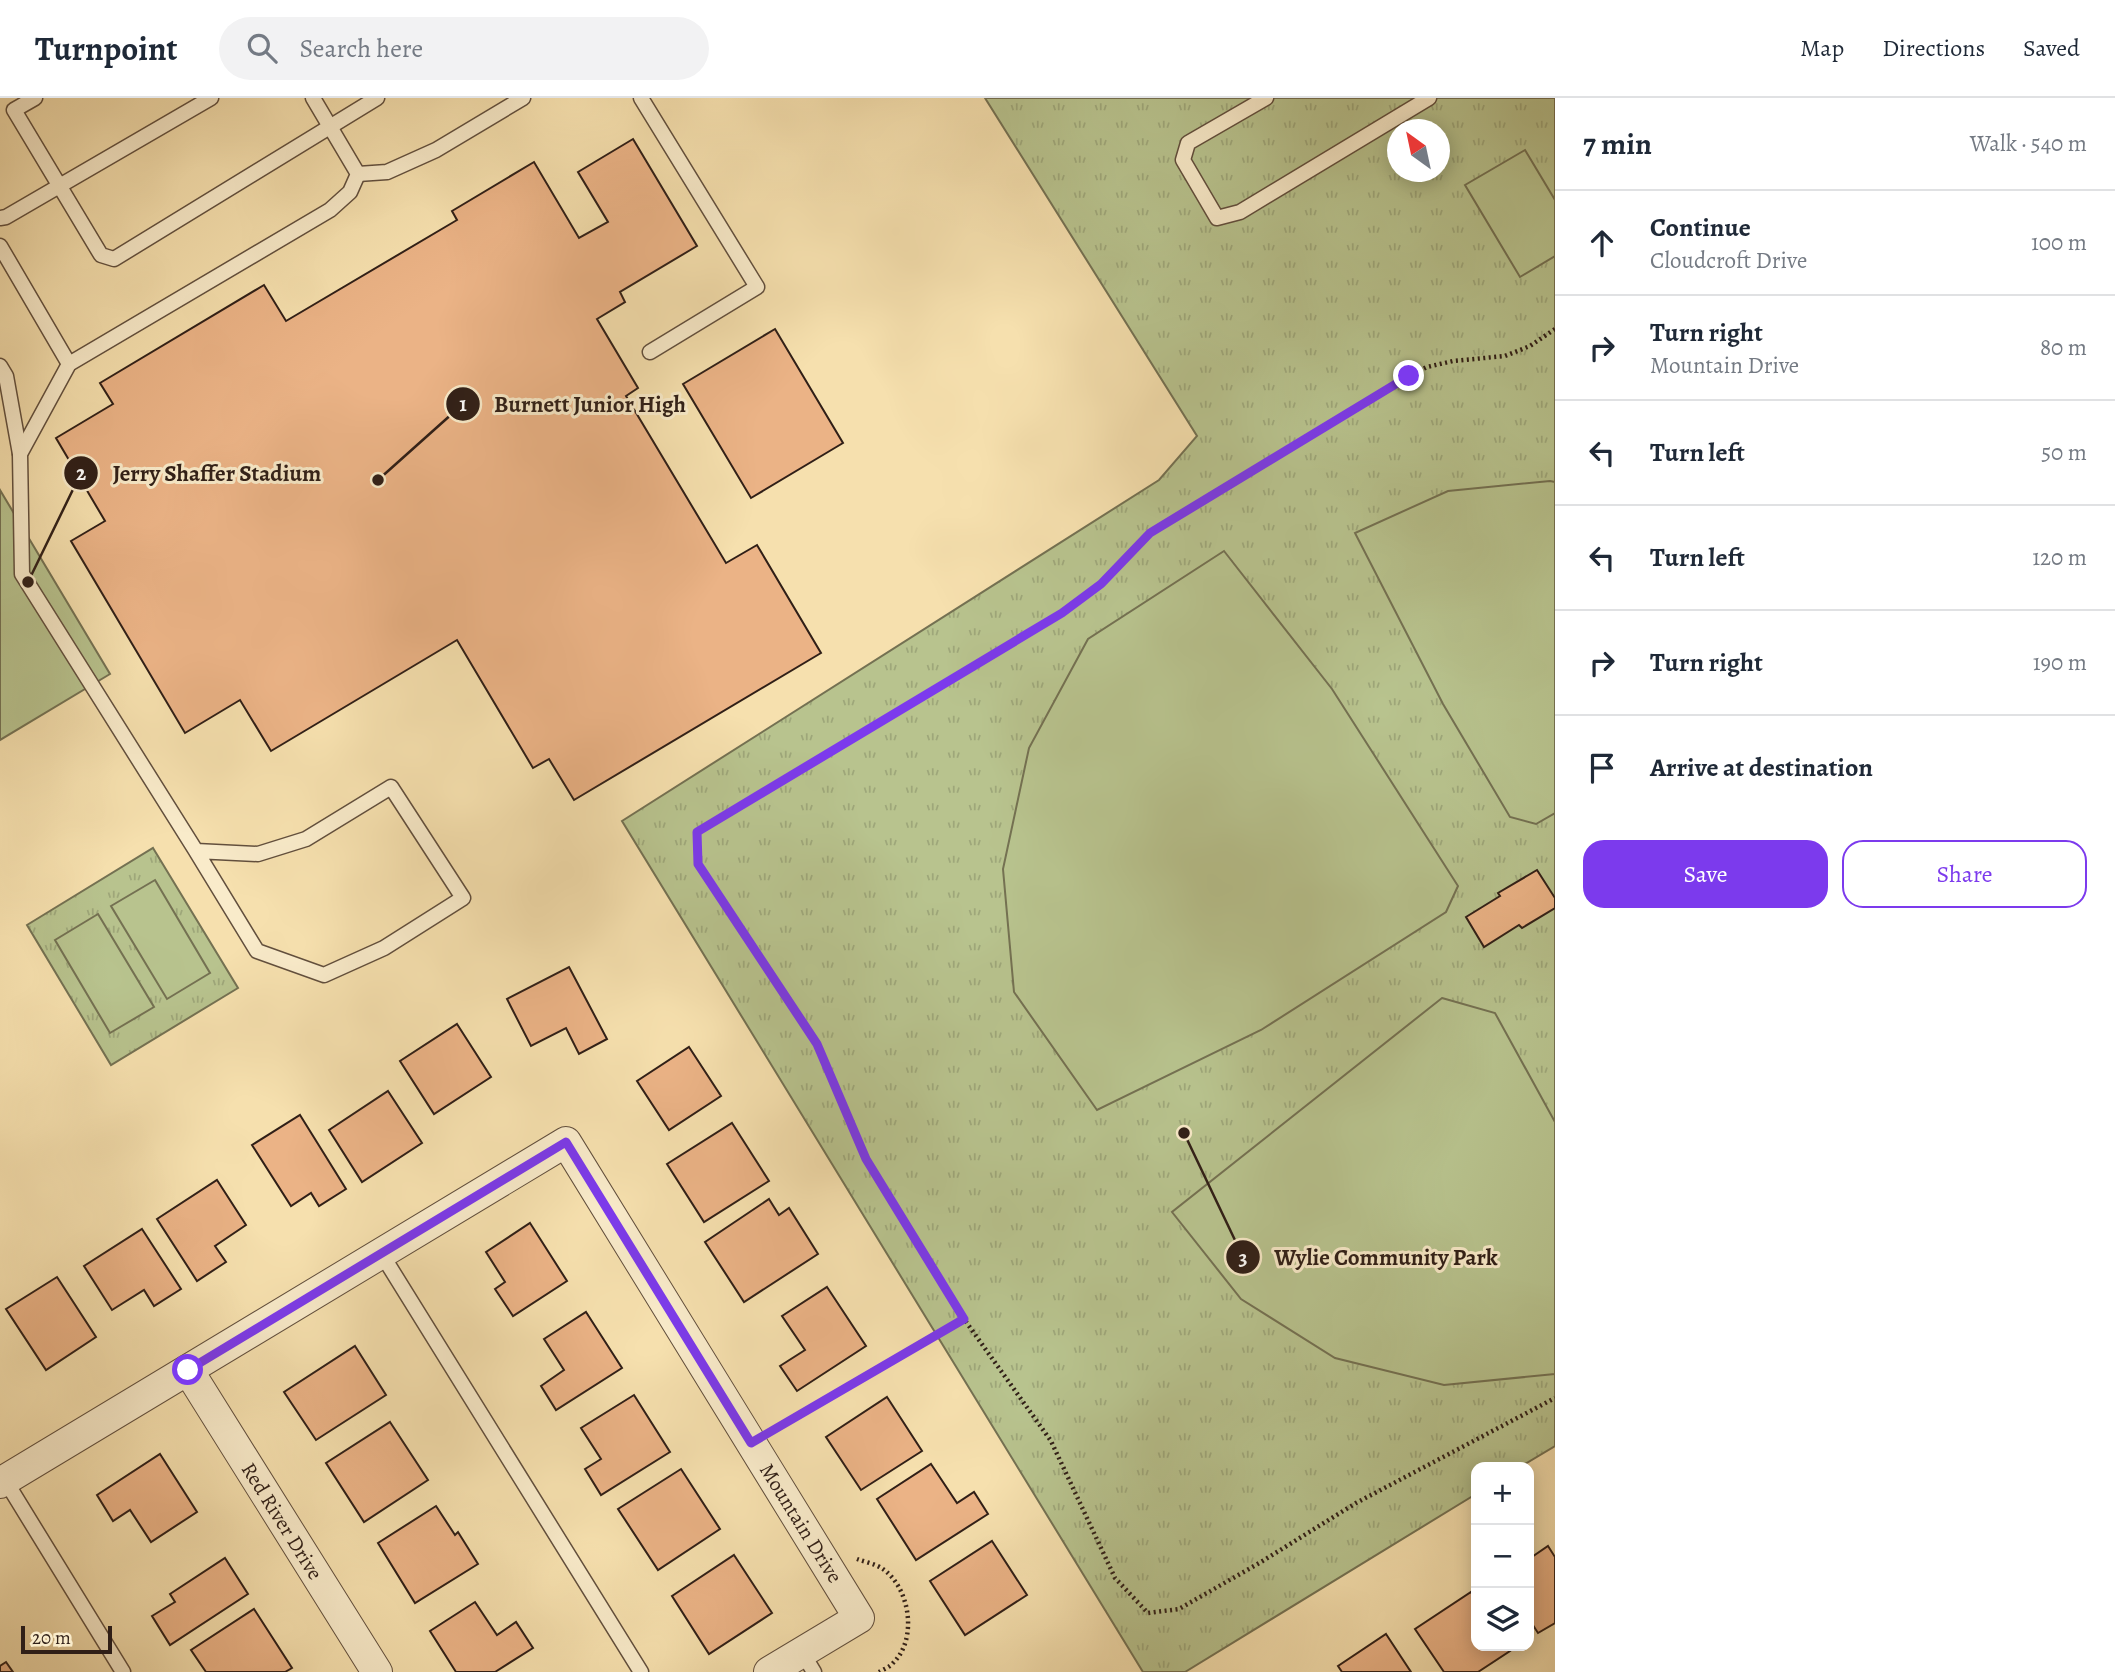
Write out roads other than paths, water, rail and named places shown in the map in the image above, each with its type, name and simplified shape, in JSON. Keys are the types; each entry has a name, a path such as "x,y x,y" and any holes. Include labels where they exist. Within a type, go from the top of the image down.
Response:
{"street":[{"name":"Mountain Drive","path":"381,1253 566,1142 859,1618 808,1662"},
{"path":"2,1481 381,1253"},
{"name":"Red River Drive","path":"188,1370 377,1672"},
{"path":"769,1672 808,1662"}],"lane":[{"path":"0,119 35,98"},
{"path":"0,218 6,218 211,98"},
{"path":"313,98 358,174"},
{"path":"14,110 101,255 114,259 377,98"},
{"path":"358,174 387,172 436,150 523,98"},
{"path":"641,98 757,287 650,352"},
{"path":"1266,98 1188,143 1183,160 1217,218 1240,212 1429,98"},
{"path":"20,454 69,364 330,210 350,192 358,174"},
{"path":"0,246 69,364"},
{"path":"0,366 6,376 20,454 22,574 257,951 324,975 384,948 463,898 391,787 306,839 258,854 196,851"},
{"path":"381,1253 641,1672"},
{"path":"2,1481 123,1672"}],"place":[{"name":"Burnett Junior High","path":"378,480"},
{"name":"Jerry Shaffer Stadium","path":"28,582"},
{"name":"Wylie Community Park","path":"1184,1133"}]}
